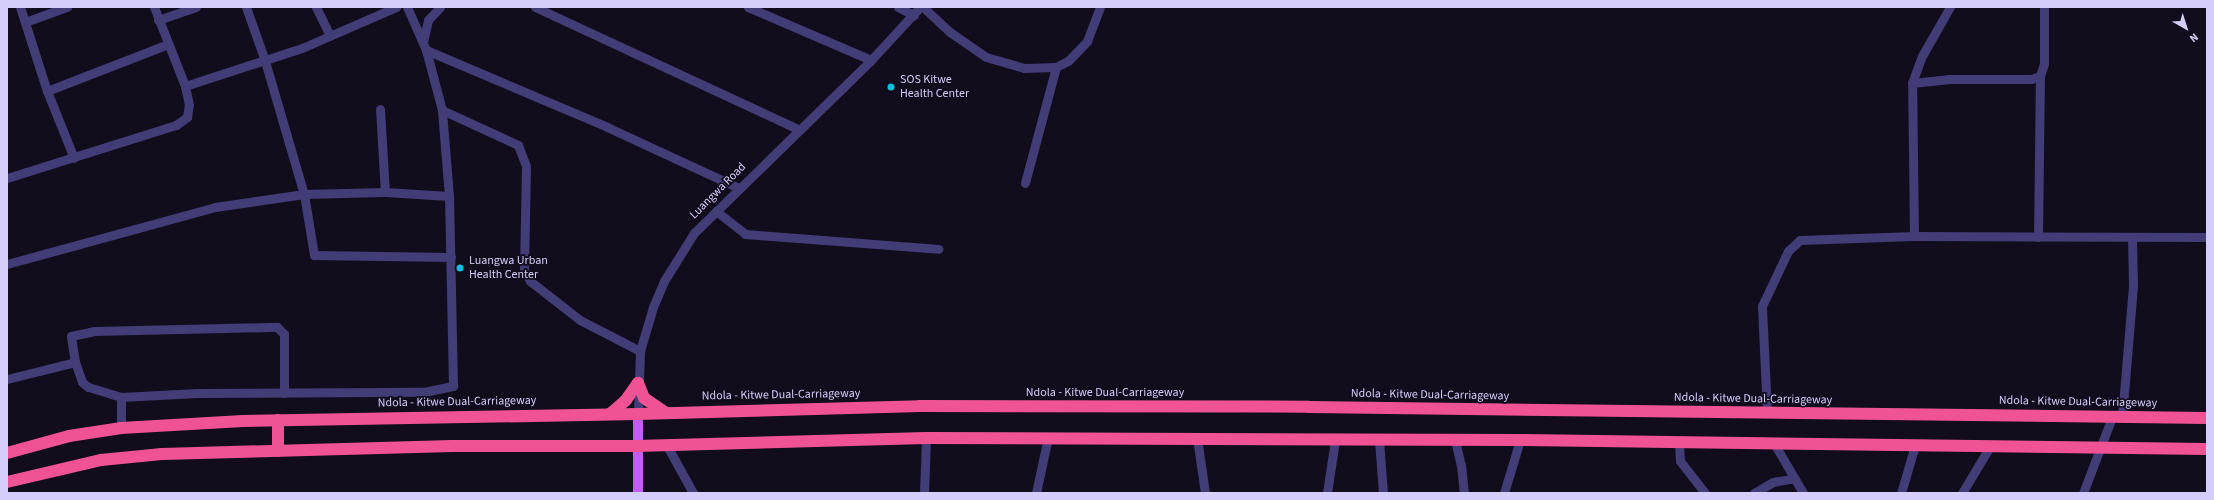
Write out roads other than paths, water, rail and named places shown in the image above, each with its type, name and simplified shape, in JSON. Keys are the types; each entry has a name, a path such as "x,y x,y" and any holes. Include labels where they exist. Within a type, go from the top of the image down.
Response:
{"highway":[{"path":"638,383 644,398 665,412"},
{"path":"610,414 626,400 638,383"},
{"name":"Ndola - Kitwe Dual-Carriageway","path":"7,453 69,436 121,428 278,420 638,414 665,412 928,406 1310,407 2207,418"},
{"path":"278,420 278,451"},
{"path":"7,482 101,460 162,454 452,446 636,446 926,438 1048,437 1520,440 1775,445 1915,445 1989,448 2207,449"}],"main road":[{"name":"Luangwa Road","path":"638,414 636,446 638,493"}],"street":[{"path":"20,7 47,91 74,158"},
{"path":"25,22 67,7"},
{"path":"7,178 176,125 187,117 189,105 185,86 154,7"},
{"path":"158,20 196,7"},
{"path":"246,7 265,61 304,194 314,255 451,257"},
{"path":"316,7 330,36"},
{"path":"185,86 265,61 330,36 396,7"},
{"path":"284,393 284,334 277,327 74,334 70,340 75,362 85,385 121,397 284,393 424,392 453,386 449,196 442,110 425,46 407,7"},
{"path":"425,46 428,20 440,7"},
{"path":"748,7 871,60"},
{"path":"898,7 914,15"},
{"path":"921,7 950,32 986,57 1024,68 1056,67 1068,61 1087,41 1100,7"},
{"name":"Luangwa Road","path":"638,414 640,351 658,293 694,233 798,129 871,60 921,7"},
{"path":"1914,236 1912,83 1922,56 1950,7"},
{"path":"2038,237 2040,76 2044,64 2044,7"},
{"path":"541,8 559,20 798,129"},
{"path":"47,91 168,44"},
{"path":"425,46 739,188"},
{"path":"1025,183 1056,67"},
{"path":"1912,83 1948,79 2031,79 2040,76"},
{"path":"380,109 385,192"},
{"path":"442,110 518,145 526,166 524,270 530,281 580,320 640,351"},
{"path":"7,264 206,210 304,194 385,192 449,196"},
{"path":"716,211 745,234 938,249"},
{"path":"1767,413 1762,306 1788,251 1800,240 1914,236 2132,238 2207,237"},
{"path":"2083,493 2117,417 2133,286 2132,238"},
{"path":"7,379 75,362"},
{"path":"121,397 121,428"},
{"path":"1036,493 1048,437"},
{"path":"924,493 926,438"},
{"path":"1197,438 1205,493"},
{"path":"1327,493 1335,440"},
{"path":"1379,440 1384,493"},
{"path":"1455,440 1462,469 1464,493"},
{"path":"1504,493 1520,440"},
{"path":"1679,443 1680,461 1705,493"},
{"path":"666,444 693,493"},
{"path":"1775,445 1803,493"},
{"path":"1901,493 1915,445"},
{"path":"1962,493 1989,448"},
{"path":"1754,493 1773,482 1795,478"}],"place":[{"name":"SOS Kitwe Health Center","path":"891,87"},
{"name":"Luangwa Urban Health Center","path":"460,268"}]}
